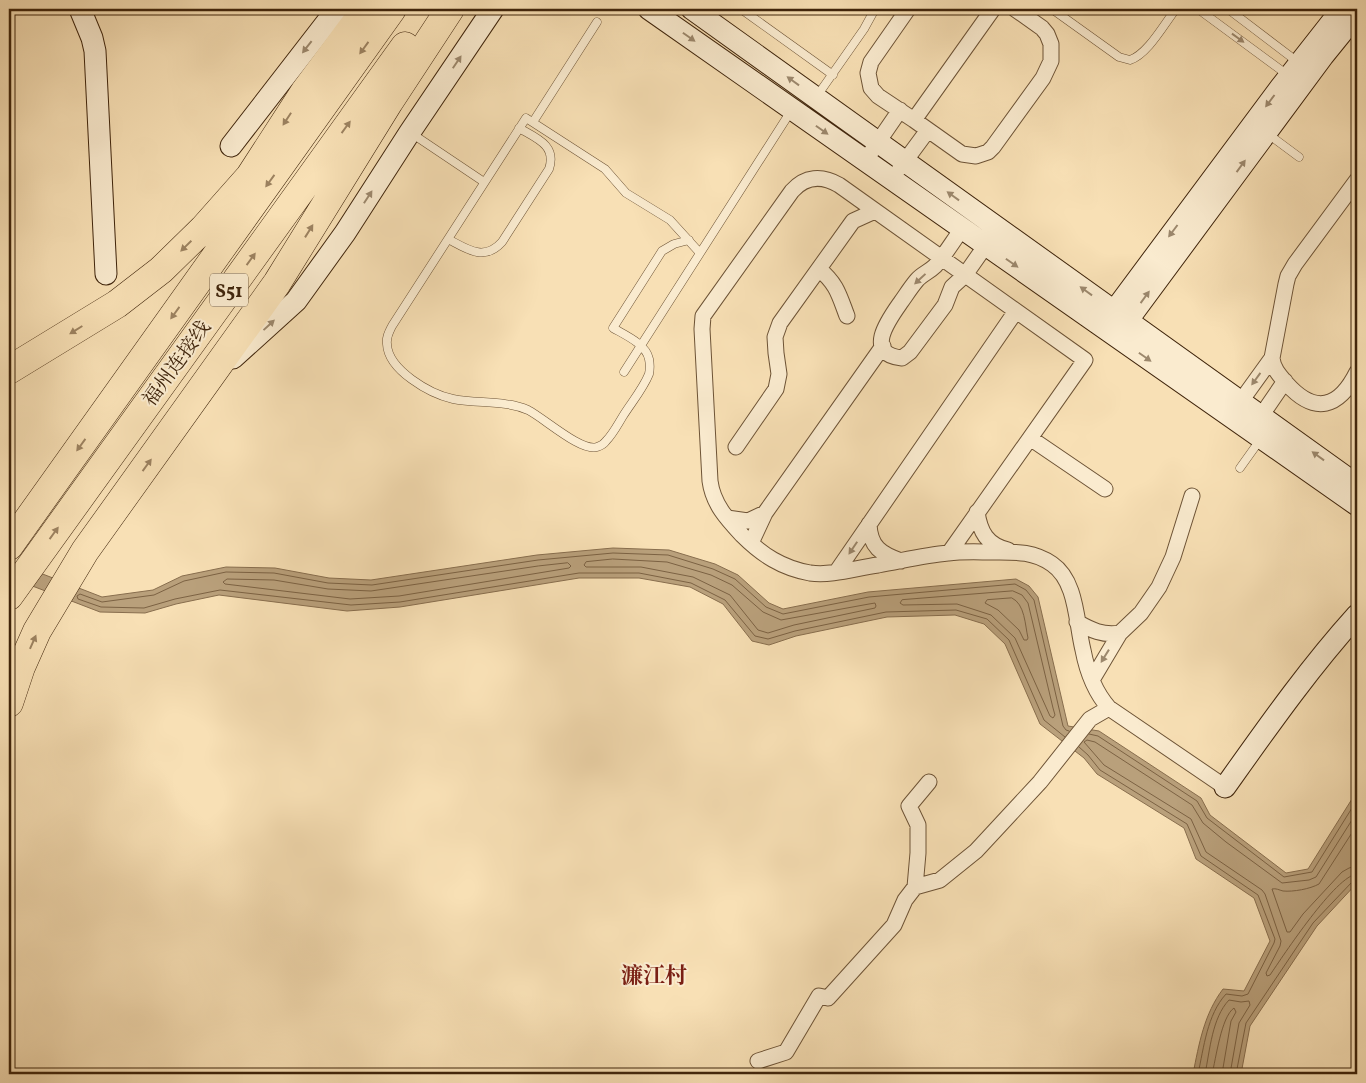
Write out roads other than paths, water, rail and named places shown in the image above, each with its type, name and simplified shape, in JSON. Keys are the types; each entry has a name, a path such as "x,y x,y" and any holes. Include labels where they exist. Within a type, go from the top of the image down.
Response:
{"highway":[{"path":"9,370 117,304 161,270 203,229 250,176 305,91 366,9"},
{"name":"福州连接线","path":"9,546 392,9"},
{"name":"福州连接线","path":"16,586 367,97 434,9"},
{"path":"9,703 21,667 37,631 85,551 277,283 389,102 450,9"}],"street":[{"path":"80,9 92,38 95,52 106,274"},
{"path":"231,146 337,9"},
{"path":"207,382 296,300 345,233 493,9"},
{"path":"649,9 986,245 1241,401 1357,484"},
{"path":"692,9 904,161 1261,438 1357,505"},
{"path":"908,9 869,67 869,84 874,93 956,151 970,156 982,155 988,152 997,142 1043,78 1051,61 1051,44 1047,34 1042,28 1015,9"},
{"path":"914,120 993,9"},
{"path":"1115,324 1294,69 1338,21 1357,14"},
{"path":"1115,324 1266,132 1338,21"},
{"path":"865,160 900,110"},
{"path":"892,179 928,130"},
{"path":"950,553 1085,360 833,182 821,178 808,179 797,185 704,316 702,329 710,481 714,498 728,518 751,543 771,560 781,565 817,574 950,553 1020,552"},
{"path":"1357,180 1291,270 1286,284 1272,358 1274,369 1285,381 1314,404 1328,403 1342,394 1357,372"},
{"path":"852,195 853,221"},
{"path":"736,447 773,397 776,389 779,374 775,344 777,330 784,317 853,221 875,211"},
{"path":"962,228 941,258 918,279 887,323 881,336 883,346 890,355 902,358 910,352 945,305 952,287 965,275 986,245"},
{"path":"818,269 837,288 847,316"},
{"path":"837,571 1016,311"},
{"path":"751,543 765,512 883,346"},
{"path":"1241,401 1272,358"},
{"path":"1261,416 1285,381"},
{"path":"1030,438 1105,489"},
{"path":"1092,680 1120,633 1141,613 1158,587 1173,557 1192,496"},
{"path":"728,518 748,521 765,512"},
{"path":"977,512 980,529 988,541 1001,548 1043,558 1053,564 1066,577 1070,586 1083,651 1092,680 1108,708 1225,787 1289,698 1357,615"},
{"path":"869,524 871,539 874,544 887,555 902,561"},
{"path":"1077,622 1102,634 1120,633"},
{"path":"915,887 940,880 976,851 1040,782 1090,719 1108,708"},
{"path":"758,1061 786,1052 819,996 828,998 894,925 905,900 915,887 918,825 909,806 929,782"}],"lane":[{"path":"741,9 832,75"},
{"path":"816,98 876,9"},
{"path":"1052,9 1119,57 1130,60 1140,55 1146,49 1176,9"},
{"path":"1198,9 1294,69"},
{"path":"1228,9 1294,69"},
{"path":"533,122 597,22"},
{"path":"624,372 792,110"},
{"path":"689,240 674,244 662,251 613,328 647,352 650,366 648,374 608,440 597,447 591,448 579,443 526,409 510,405 452,398 420,384 406,376 395,364 386,344 388,335 526,118 605,169 620,188 670,220 689,240 700,253"},
{"path":"448,239 476,253 485,253 492,250 502,242 549,169 551,154 548,148 519,128"},
{"path":"410,132 484,182"},
{"path":"1266,132 1299,157"},
{"path":"1240,468 1261,438"}],"water":[{"path":"613,548 669,550 715,564 738,575 769,603 783,609 868,592 1016,579 1029,586 1038,597 1068,726 1099,731 1201,798 1210,815 1286,873 1308,869 1357,791 1357,883 1317,926 1250,1026 1241,1074 1193,1074 1203,1030 1211,1009 1223,989 1244,991 1270,941 1254,898 1196,859 1184,828 1097,774 1084,758 1040,724 1005,644 984,624 955,615 887,617 796,636 769,645 752,641 723,604 690,587 639,578 579,578 400,607 347,611 219,595 145,613 100,612 9,577 9,561 102,597 153,590 182,576 226,567 275,568 329,578 371,580 537,555"}],"district":[{"name":"濂江村","path":"654,975"}]}
